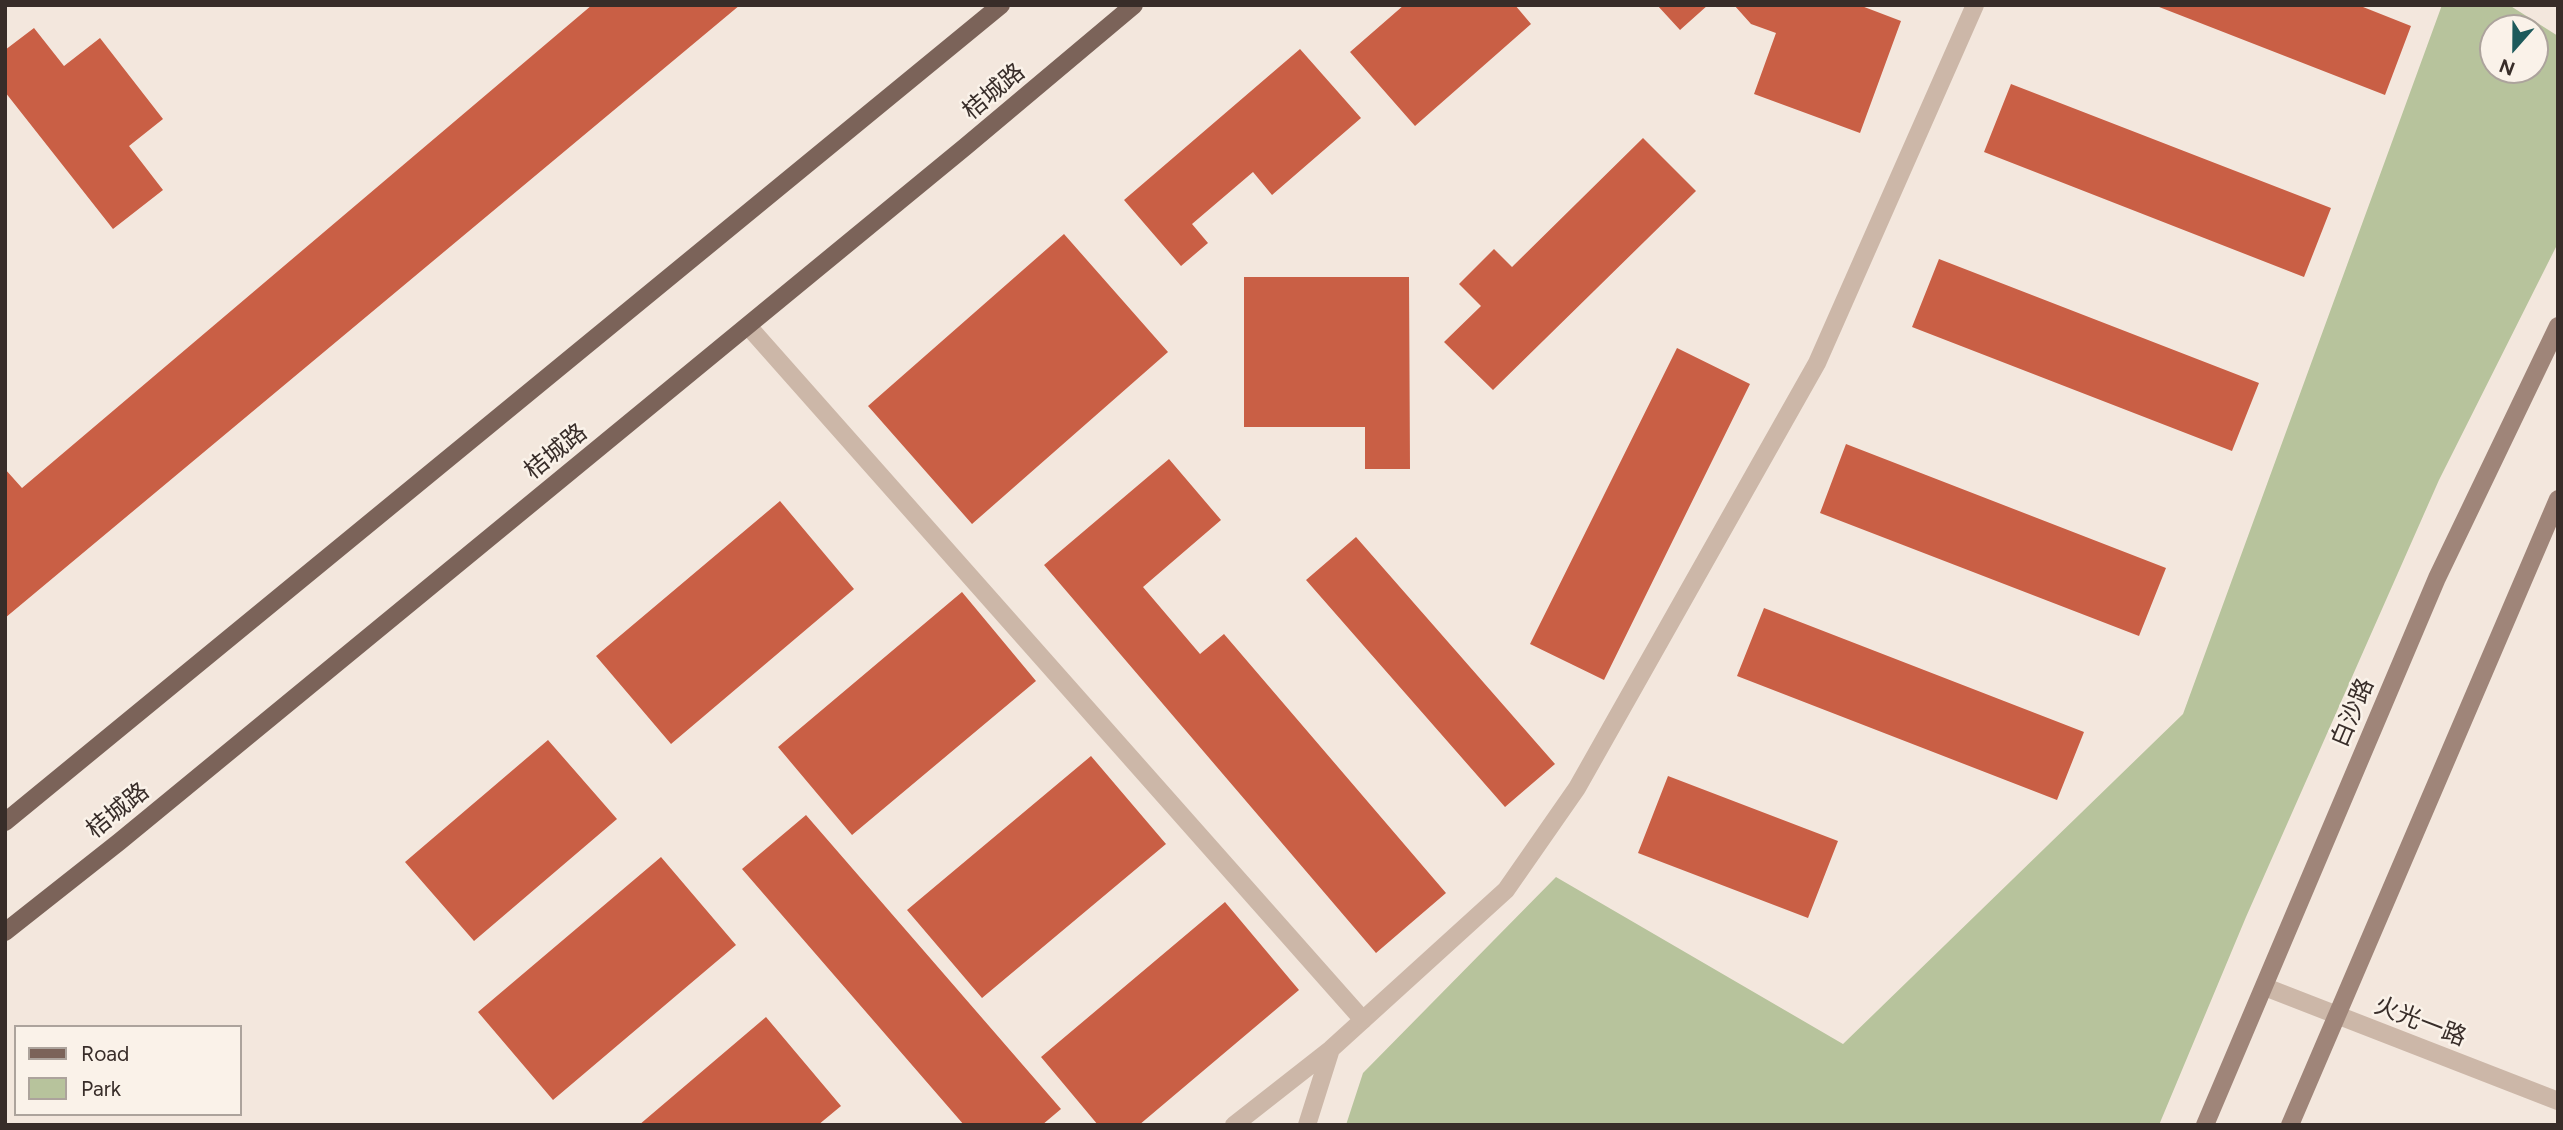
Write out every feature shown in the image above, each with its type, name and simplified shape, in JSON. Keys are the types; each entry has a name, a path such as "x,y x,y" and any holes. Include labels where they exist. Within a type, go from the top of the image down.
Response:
{"main road":[{"path":"5,822 1001,5"},
{"name":"桔城路","path":"5,932 119,842 748,326 1134,5"},
{"name":"白沙路","path":"2206,1125 2437,578 2558,326"},
{"path":"2290,1125 2558,499"}],"street":[{"path":"1234,1125 1331,1049 1506,890 1577,788 1817,363 1975,5"},
{"path":"748,326 1363,1020"},
{"name":"火光一路","path":"2265,987 2558,1101"},
{"path":"1307,1125 1331,1049"}],"green space":[{"path":"2442,5 2509,5 2523,14 2479,14 2479,84 2549,84 2549,30 2558,36 2558,243 2439,480 2246,917 2159,1125 1346,1125 1363,1073 1556,877 1843,1044 2183,714"}],"building":[{"path":"592,5 740,5 5,618 5,469 22,488"},
{"path":"1404,5 1515,5 1531,24 1415,126 1350,52"},
{"path":"1657,5 1708,5 1680,30"},
{"path":"1734,5 1859,5 1901,21 1860,133 1754,94 1776,33 1751,24"},
{"path":"2154,5 2358,5 2411,26 2385,95"},
{"path":"34,28 64,66 100,38 163,119 129,146 163,190 113,229 5,92 5,50"},
{"path":"1300,49 1361,118 1272,195 1253,172 1192,224 1208,243 1181,266 1124,200"},
{"path":"2011,84 2331,208 2304,277 1984,152"},
{"path":"1643,138 1696,191 1493,390 1444,342 1481,306 1459,284 1494,249 1512,267"},
{"path":"1064,234 1168,352 972,524 868,406"},
{"path":"1939,259 2259,383 2232,451 1912,327"},
{"path":"1244,277 1409,277 1410,469 1365,469 1365,427 1244,427"},
{"path":"1677,348 1750,384 1604,680 1530,644"},
{"path":"1846,444 2166,568 2139,636 1820,513"},
{"path":"1169,459 1221,520 1143,587 1200,654 1224,634 1446,893 1376,953 1044,565"},
{"path":"780,501 854,589 671,744 596,656"},
{"path":"1356,537 1555,764 1505,807 1306,580"},
{"path":"962,592 1036,681 852,835 778,747"},
{"path":"1764,608 2084,732 2057,800 1737,676"},
{"path":"548,740 617,819 474,941 405,862"},
{"path":"1091,756 1166,844 982,998 907,910"},
{"path":"1668,776 1838,841 1808,918 1638,853"},
{"path":"806,815 1061,1109 1042,1125 964,1125 742,869"},
{"path":"661,857 736,945 553,1100 478,1012"},
{"path":"1225,902 1299,990 1139,1125 1098,1125 1041,1057"},
{"path":"766,1017 841,1106 818,1125 639,1125"}]}
